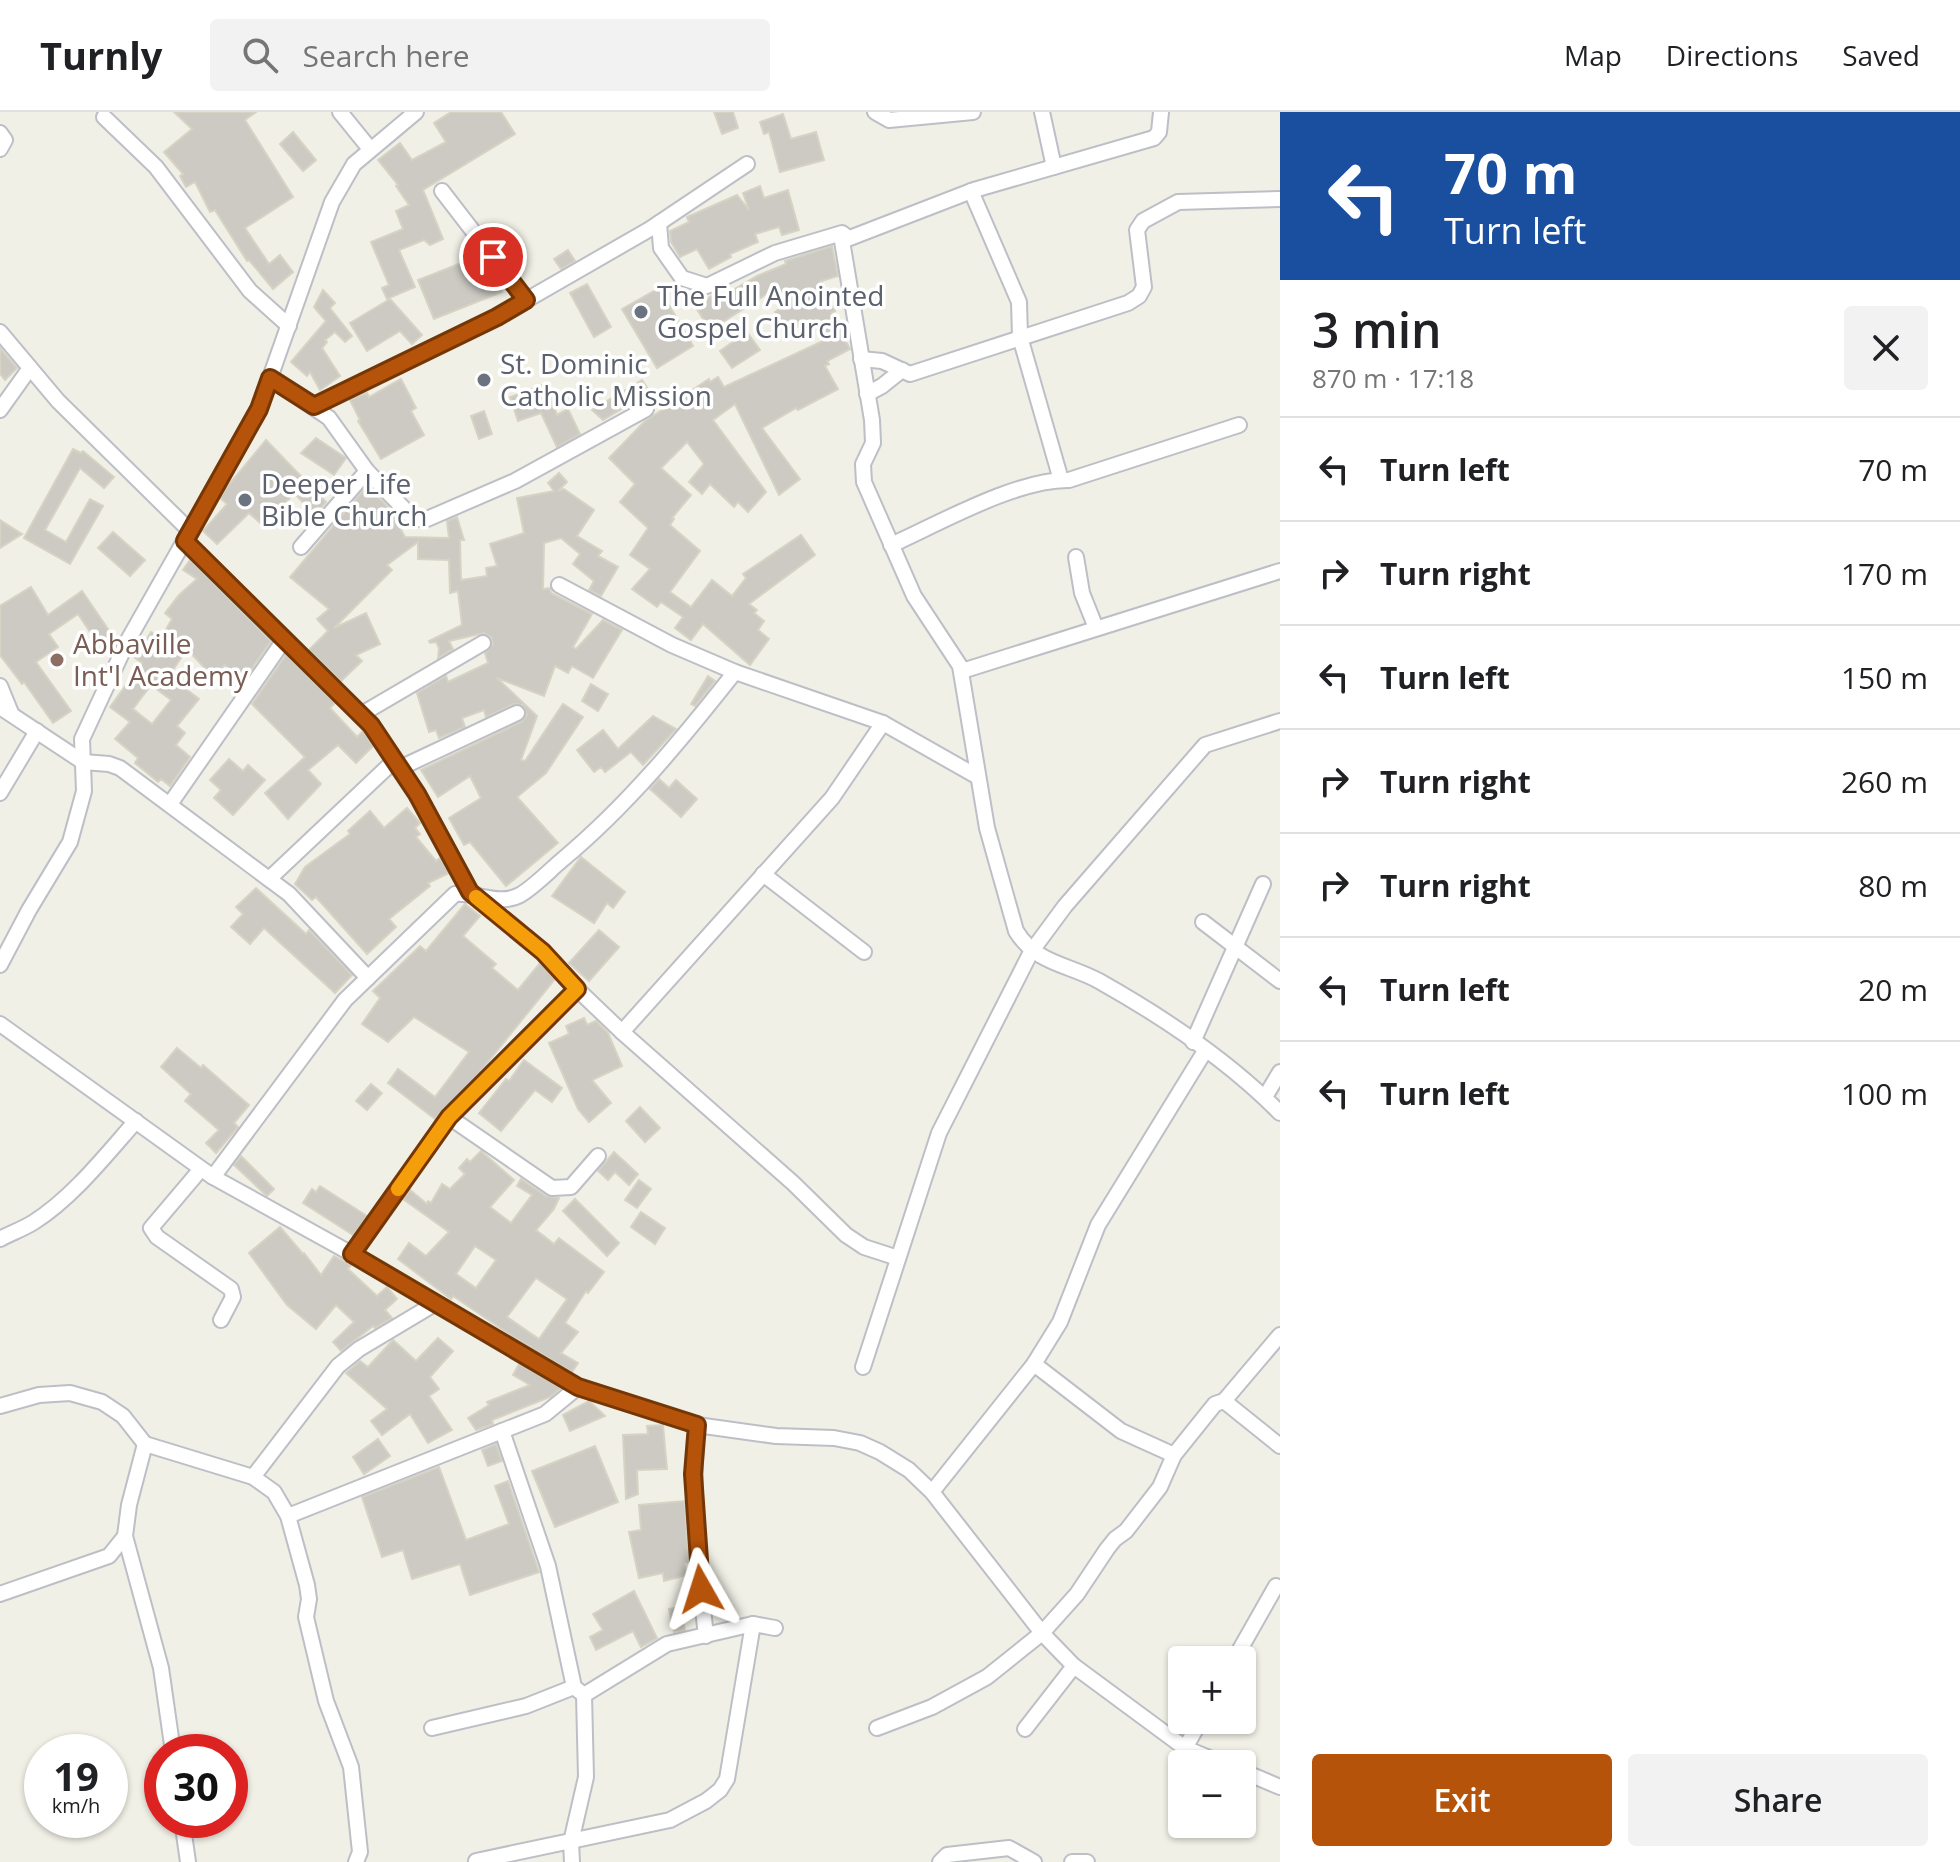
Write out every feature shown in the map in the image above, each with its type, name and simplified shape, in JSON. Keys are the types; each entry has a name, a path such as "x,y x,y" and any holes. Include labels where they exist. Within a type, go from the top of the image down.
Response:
{"street":[{"path":"340,112 370,149"},
{"path":"0,965 70,842 84,791 82,739 127,642 259,409 332,202 354,164 416,112"},
{"path":"875,112 889,120 973,112"},
{"path":"1042,112 1054,167"},
{"path":"1161,112 1159,132 1154,138 971,191 842,241 873,443 863,464 864,482 914,596 962,671 964,704 987,828 1016,931 1031,952 1097,980 1199,1046 1265,1097 1280,1113"},
{"path":"104,117 156,167 250,291 289,326"},
{"path":"0,133 5,140 0,149"},
{"path":"314,406 497,317 659,223 747,164"},
{"path":"442,191 526,300"},
{"path":"971,191 1016,294 1020,337 1061,480"},
{"path":"861,359 882,361 910,374 1128,303 1139,296 1144,287 1138,225 1171,204 1280,199"},
{"path":"659,223 661,248 682,278 707,286 775,253 842,233 847,237"},
{"path":"0,332 58,401 284,640 371,725 417,794 470,892 543,952 622,1032 793,1183 846,1235 864,1247 898,1258"},
{"path":"0,410 30,368"},
{"path":"867,394 902,370"},
{"path":"270,378 329,418 367,471 414,519 427,519 515,481 646,409"},
{"path":"891,545 1001,495 1069,480 1239,425"},
{"path":"301,547 367,471"},
{"path":"1076,557 1082,593 1096,628"},
{"path":"962,671 1280,571"},
{"path":"559,585 672,645 735,672 883,723 978,777"},
{"path":"170,804 284,640"},
{"path":"360,715 483,643"},
{"path":"221,1320 233,1297 231,1289 157,1237 151,1228 207,1173 345,1000 455,894 470,892 495,900 519,896 599,830 676,747 735,672"},
{"path":"0,686 6,710 83,762 120,768 289,894 368,978"},
{"path":"269,879 398,764 517,713"},
{"path":"863,1367 939,1133 1031,952 1065,906 1205,745 1280,721"},
{"path":"622,1032 832,798 883,723"},
{"path":"0,793 37,731"},
{"path":"763,874 864,952"},
{"path":"932,1492 1034,1364 1060,1322 1098,1225 1199,1046 1235,945 1263,884"},
{"path":"1203,922 1280,981"},
{"path":"352,1254 449,1117 577,989"},
{"path":"0,1024 207,1173 578,1387 697,1425 776,1436 834,1438 860,1443 880,1452 909,1470 932,1492 1042,1633 1074,1666 1190,1750"},
{"path":"1265,1097 1280,1072"},
{"path":"449,1117 552,1188 571,1187 598,1156"},
{"path":"0,1239 49,1211 102,1160 136,1121"},
{"path":"253,1477 338,1366 359,1349 436,1303"},
{"path":"877,1728 932,1707 987,1677 1042,1633 1077,1594 1107,1549 1126,1531 1160,1487 1174,1455 1215,1404 1224,1401 1280,1335"},
{"path":"1034,1364 1121,1431 1174,1455"},
{"path":"288,1516 545,1414 578,1387"},
{"path":"0,1406 39,1395 70,1393 102,1402 123,1416 145,1444 253,1477 274,1492 288,1516 307,1585 309,1599 306,1617 326,1701 351,1767 360,1852 356,1862"},
{"path":"1224,1401 1280,1446"},
{"path":"697,1425 693,1474 706,1636"},
{"path":"502,1431 548,1566 579,1691 586,1777 571,1842 572,1862"},
{"path":"145,1444 129,1505 125,1536 161,1668 170,1734"},
{"path":"0,1594 109,1556 125,1536"},
{"path":"1242,1646 1276,1586"},
{"path":"476,1861 670,1820 720,1790 727,1779 753,1624"},
{"path":"432,1728 579,1691 661,1646 753,1624 775,1628"},
{"path":"1025,1729 1074,1666"},
{"path":"1185,1748 1193,1734"},
{"path":"1256,1777 1280,1787"},
{"path":"185,1838 188,1862"},
{"path":"940,1862 947,1855 1009,1848 1034,1862"},
{"path":"1072,1862 1087,1862"}],"building":[{"path":"174,112 256,112 245,120 293,197 245,228 269,264 280,255 293,272 273,289 247,261 215,210 210,212 195,182 186,187 180,176 183,174 164,152 192,129"},
{"path":"451,112 501,112 515,134 423,190 443,239 430,245 424,240 399,250 415,287 387,299 382,288 389,285 371,242 403,229 396,211 409,205 378,160 400,143 412,160 446,142 434,123"},
{"path":"714,112 733,112 738,128 722,134"},
{"path":"783,114 791,139 816,132 824,160 780,172 769,132 764,134 760,122"},
{"path":"293,132 316,160 303,171 280,144"},
{"path":"760,186 764,198 788,190 799,230 782,235 779,227 755,234 758,242 730,254 731,257 709,269 697,249 680,257 671,242 670,231 689,222 687,217 737,195 749,210 743,193"},
{"path":"832,246 838,276 821,281 835,311 831,313 850,349 827,361 829,364 825,366 838,389 762,428 800,479 779,495 735,404 713,420 766,492 748,512 738,502 734,507 710,484 702,494 689,482 704,464 687,442 661,468 691,495 670,525 700,551 670,592 691,607 712,580 732,596 746,578 743,574 801,535 815,555 749,604 764,621 758,630 769,639 750,665 703,624 691,640 675,628 683,617 661,602 657,607 632,589 650,569 630,555 648,528 620,502 635,484 609,458 645,421 709,379 710,382 718,377 724,387 823,341 813,321 784,332 775,312 783,306 773,290 710,330 695,306 718,292 721,297 757,276 786,264 785,261"},
{"path":"568,250 575,261 561,269 554,259"},
{"path":"479,256 497,278 502,292 434,319 418,280"},
{"path":"587,284 611,327 594,337 570,293"},
{"path":"659,288 693,346 657,368 622,309"},
{"path":"323,290 335,303 330,308 352,336 345,342 335,332 325,340 327,342 322,348 340,376 320,390 310,372 307,376 291,362 326,321 314,307"},
{"path":"390,299 422,335 412,344 400,331 367,351 350,323"},
{"path":"747,332 760,350 732,368 720,351"},
{"path":"0,348 17,368 5,380 0,374"},
{"path":"401,379 416,408 411,411 424,435 381,459 358,421 350,400 367,393 369,397"},
{"path":"642,380 650,392 603,420 592,410"},
{"path":"546,384 557,415 568,409 580,434 557,447 541,413 518,421 510,397"},
{"path":"484,411 492,434 479,439 471,416"},
{"path":"316,438 346,458 334,475 301,453"},
{"path":"266,440 326,502 315,515 294,493 265,527 249,513 217,544 203,531 227,504 220,498 226,488"},
{"path":"73,449 83,451 114,477 104,488 80,468 45,530 66,542 90,499 103,506 70,564 24,538"},
{"path":"559,473 567,482 558,491 564,489 594,510 577,536 602,551 598,556 618,567 601,596 589,590 594,581 573,564 580,554 561,538 544,543 543,589 550,588 551,593 592,614 573,647 576,649 603,620 622,630 593,678 572,666 568,673 555,666 544,696 497,678 537,716 521,760 525,761 563,704 583,717 546,773 517,797 558,843 506,886 470,842 464,845 449,818 481,798 470,776 438,797 421,770 521,722 527,715 523,705 514,704 486,717 484,710 462,718 465,727 439,738 436,730 429,732 417,693 446,676 448,682 488,663 485,653 493,644 491,637 484,633 449,641 453,649 438,658 436,642 430,643 462,625 458,591 450,593 449,560 418,559 418,542 387,565 392,570 334,628 366,613 380,644 356,655 362,661 341,681 309,650 328,631 317,619 329,609 290,577 367,486 389,508 405,537 449,538 447,521 457,517 464,540 460,540 461,580 487,576 486,568 497,566 490,544 524,533 517,498 554,491 548,483"},
{"path":"0,520 22,534 0,548"},
{"path":"113,532 145,560 130,576 98,548"},
{"path":"190,560 271,641 241,684 225,665 213,677 187,649 169,676 199,699 177,726 185,733 176,745 190,757 170,786 161,779 158,782 135,763 138,758 115,739 130,722 110,707 142,663 135,658 151,632 161,638 172,619 165,613 197,579 183,570","holes":["151,685 171,700 152,724 133,709"]},
{"path":"31,587 48,615 82,591 112,635 98,644 78,614 49,634 58,647 36,662 71,711 53,723 0,655 0,606"},
{"path":"286,655 335,703 330,708 357,737 363,731 373,746 356,763 338,745 308,770 321,784 288,819 265,793 305,757 252,704"},
{"path":"708,676 715,681 695,706 691,704"},
{"path":"591,684 608,694 598,711 582,701"},
{"path":"653,716 676,729 643,765 631,752 605,772 601,767 594,772 577,750 603,730 618,749"},
{"path":"229,759 243,771 248,765 265,780 233,815 214,798 221,790 210,780"},
{"path":"659,779 669,788 676,780 697,799 681,817 650,789"},
{"path":"407,808 420,823 415,828 420,834 416,837 436,861 440,858 449,873 428,883 430,886 389,919 396,927 367,954 316,897 312,900 295,884 305,867 350,834 348,831 370,811 384,828"},
{"path":"581,857 625,892 613,908 607,903 594,923 552,896"},
{"path":"256,888 306,934 309,930 352,975 335,993 264,928 250,944 231,927 243,914 236,907"},
{"path":"465,904 480,916 463,936 496,964 492,968 518,990 540,963 555,979 479,1073 435,1119 388,1083 398,1069 435,1097 469,1052 414,1017 388,1042 362,1024 380,998 373,991 420,946 426,951"},
{"path":"599,930 619,947 589,981 569,963"},
{"path":"584,1018 587,1025 596,1021 608,1033 622,1066 592,1080 611,1103 589,1122 578,1109 549,1043 569,1034 566,1026"},
{"path":"177,1048 201,1068 203,1065 249,1105 234,1123 238,1127 216,1153 206,1143 219,1130 185,1101 191,1094 161,1067"},
{"path":"524,1060 562,1088 552,1102 535,1090 501,1131 479,1113"},
{"path":"371,1084 382,1093 367,1110 356,1101"},
{"path":"640,1107 660,1128 645,1142 626,1121"},
{"path":"481,1151 514,1180 490,1207 511,1223 532,1195 517,1186 521,1179 546,1196 559,1198 536,1230 554,1244 559,1238 604,1272 588,1293 586,1291 565,1323 578,1332 561,1353 578,1363 572,1372 453,1296 451,1299 398,1259 409,1243 426,1256 449,1232 403,1199 410,1190 427,1204 428,1201 431,1203 442,1184 450,1189 465,1174 459,1168 467,1159 470,1162","holes":["475,1246 496,1260 476,1288 456,1274","536,1278 567,1299 539,1339 507,1317"]},
{"path":"614,1152 638,1174 629,1185 615,1172 608,1180 598,1171"},
{"path":"241,1156 274,1189 267,1196 234,1165"},
{"path":"639,1180 651,1189 637,1208 625,1200"},
{"path":"320,1186 367,1216 353,1235 303,1203 312,1189 316,1192"},
{"path":"575,1199 619,1243 607,1256 563,1211"},
{"path":"641,1212 665,1228 655,1244 631,1227"},
{"path":"280,1227 321,1275 334,1256 351,1265 348,1269 377,1296 387,1287 397,1299 385,1310 392,1318 375,1328 373,1326 341,1351 333,1342 354,1322 336,1305 316,1329 287,1305 249,1253"},
{"path":"438,1338 453,1351 430,1377 439,1389 429,1396 452,1430 428,1443 410,1414 382,1435 371,1421 387,1409 346,1373 360,1361 368,1367 393,1340 416,1361"},
{"path":"519,1364 561,1388 550,1397 492,1420 493,1424 476,1430 468,1418 489,1405 487,1402 530,1385 513,1375"},
{"path":"589,1401 605,1416 570,1431 563,1415"},
{"path":"663,1425 667,1469 637,1470 638,1494 626,1499 623,1435 648,1434 647,1426"},
{"path":"378,1439 390,1456 364,1474 353,1457"},
{"path":"496,1444 502,1461 488,1466 482,1450"},
{"path":"595,1446 618,1502 555,1527 532,1471"},
{"path":"439,1467 466,1540 509,1524 495,1486 508,1481 539,1572 470,1595 460,1564 412,1579 403,1550 382,1557 362,1497"},
{"path":"685,1501 688,1562 684,1563 687,1575 664,1581 663,1573 639,1578 629,1532 641,1530 639,1505"},
{"path":"634,1591 657,1638 641,1647 633,1631 596,1650 590,1637 603,1630 593,1614"},
{"path":"680,1607 685,1630 674,1632 669,1609"}],"slow traffic":[{"path":"398,1189 449,1117 577,989 543,952 476,897"}],"place":[{"name":"The Full Anointed Gospel Church","path":"641,312"},
{"name":"St. Dominic Catholic Mission","path":"484,380"},
{"name":"Deeper Life Bible Church","path":"245,500"},
{"name":"Abbaville Int'l Academy","path":"57,660"}],"route":[{"path":"493,257 526,300 497,317 314,406 270,378 259,409 185,541 371,725 417,794 470,892 543,952 577,989 449,1117 352,1254 578,1387 697,1425 693,1474 701,1589"}]}
